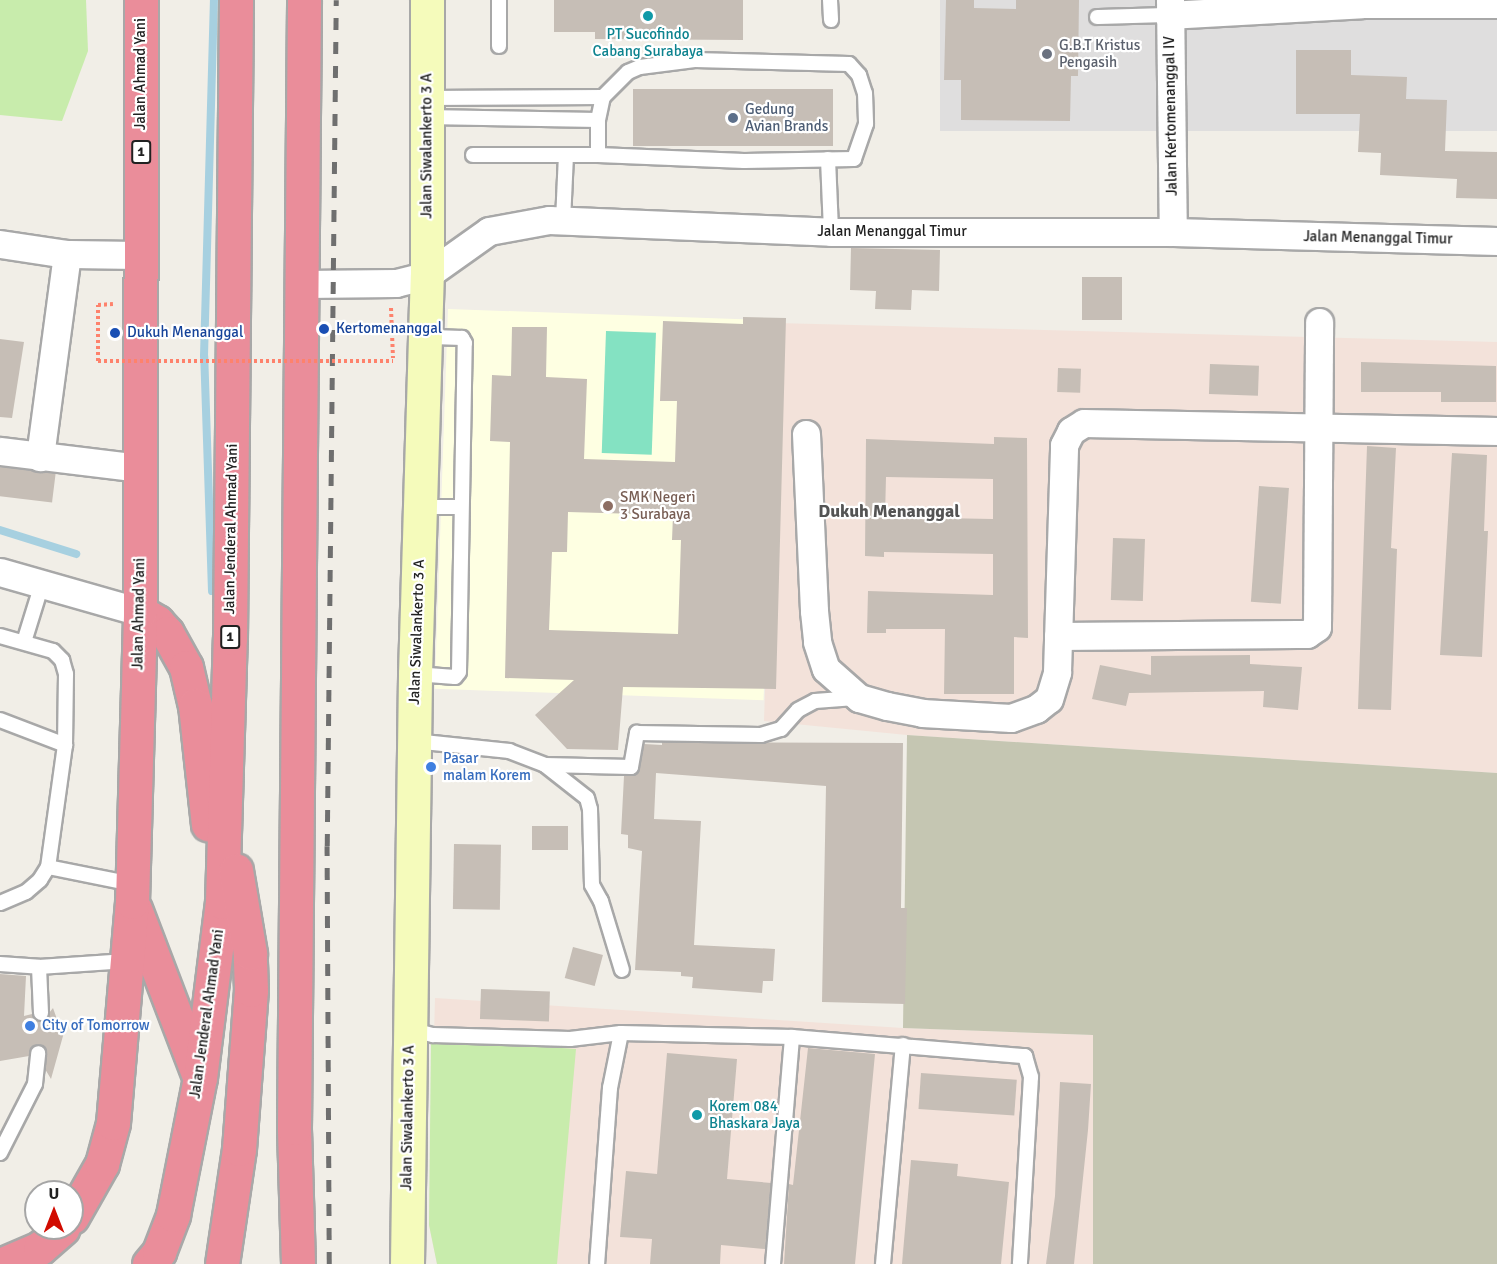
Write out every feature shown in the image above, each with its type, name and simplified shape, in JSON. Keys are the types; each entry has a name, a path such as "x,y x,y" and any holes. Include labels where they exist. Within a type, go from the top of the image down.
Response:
{"highway":[{"name":"Jalan Ahmad Yani","path":"84,1196 102,1164 113,1123 133,893 140,612 141,0"},
{"name":"Jalan Jenderal Ahmad Yani","path":"148,1264 159,1252 173,1215 200,1078 222,902 236,0"},
{"path":"298,1264 294,1128 304,284 304,0"},
{"path":"140,612 157,621 167,633 186,667 195,705 222,902"},
{"path":"222,1264 238,1161 251,990 250,952 239,878 224,831"},
{"path":"133,893 200,1078"},
{"path":"281,1264 294,1128"},
{"path":"3,1264 40,1248 49,1240"}],"main road":[{"name":"Jalan Siwalankerto 3 A","path":"407,1264 415,674 427,275 427,0"}],"street":[{"path":"1169,8 1497,4"},
{"name":"Jalan Kertomenanggal IV","path":"1169,8 1173,232"},
{"name":"Jalan Menanggal Timur","path":"304,284 396,283 427,275 489,231 563,221 831,232 1173,232 1497,241"},
{"path":"0,243 67,254 141,255"},
{"path":"40,457 67,254"},
{"path":"1058,636 1312,631 1319,619 1319,322"},
{"path":"806,434 817,642 826,669 859,698 922,713 1011,718 1036,709 1049,699 1057,672 1064,445 1071,430 1084,423 1319,430 1497,431"},
{"path":"0,451 140,468"},
{"path":"0,572 140,612"}],"lane":[{"path":"499,0 499,46"},
{"path":"830,0 831,20"},
{"path":"1097,17 1169,8"},
{"path":"473,155 598,155 744,161 854,159 866,124 865,93 859,75 849,64 695,60 656,63 628,72 603,97 598,120 598,155"},
{"path":"426,108 603,97"},
{"path":"426,108 598,120"},
{"path":"563,221 566,156"},
{"path":"828,159 831,232"},
{"path":"415,674 458,675 465,343 462,338 426,337"},
{"path":"420,507 461,507"},
{"path":"24,642 42,584"},
{"path":"0,636 53,651 62,660 66,674 65,746 48,867 40,880 26,892 0,903"},
{"path":"414,741 485,746 545,765 632,767 637,733 761,735 781,729 798,710 815,701 859,698"},
{"path":"0,720 65,746"},
{"path":"545,765 586,798 590,809 592,885 601,901 622,970"},
{"path":"48,867 133,893"},
{"path":"0,964 39,967 127,961"},
{"path":"39,967 41,1013"},
{"path":"409,1028 433,1035 570,1040 621,1033 792,1037 1020,1053 1030,1062 1020,1264"},
{"path":"597,1264 610,1088 621,1033"},
{"path":"773,1264 792,1037"},
{"path":"883,1264 903,1045"},
{"path":"0,1153 35,1084 38,1053"}],"path":[{"path":"98,304 98,361 393,361 391,306"}],"shaded area":[{"path":"940,0 1497,0 1497,131 940,131"},
{"name":"SMK Negeri 3 Surabaya","path":"448,309 777,320 764,700 435,689"},
{"path":"777,323 1497,342 1497,773 907,735 764,721"},
{"path":"907,735 1497,773 1497,1264 1093,1264 1093,1035 903,1028"},
{"path":"435,998 903,1028 1093,1035 1093,1264 437,1264 429,1225"}],"green space":[{"path":"0,0 86,0 88,51 62,121 0,115"},
{"path":"606,331 656,333 652,455 602,453"},
{"path":"431,1039 576,1049 557,1264 437,1264 429,1225"}],"building":[{"name":"PT Sucofindo Cabang Surabaya","path":"554,0 743,0 743,40 595,39 595,32 554,32"},
{"name":"G.B.T Kristus Pengasih","path":"946,0 974,0 974,8 1016,9 1016,0 1079,0 1078,76 1071,76 1070,121 961,120 961,80 944,80"},
{"path":"1296,50 1351,50 1351,75 1407,77 1406,99 1447,100 1445,151 1497,152 1497,199 1456,198 1457,179 1380,175 1381,153 1358,152 1360,114 1296,114"},
{"name":"Gedung Avian Brands","path":"633,89 833,89 833,146 633,146"},
{"path":"851,248 940,250 939,291 912,290 911,310 875,309 876,291 850,290"},
{"path":"1082,277 1122,277 1122,320 1082,320"},
{"path":"743,317 786,318 776,689 623,687 618,750 567,749 535,715 574,680 505,678 510,442 490,441 492,375 511,376 512,327 547,327 546,377 587,379 584,459 675,462 677,401 660,401 663,321 743,324","holes":["568,512 673,515 672,540 681,540 678,634 549,630 552,552 567,552"]},
{"path":"0,339 24,342 12,418 0,417"},
{"path":"1361,362 1496,366 1496,402 1441,402 1441,392 1361,392"},
{"path":"1210,364 1259,366 1258,396 1209,394"},
{"path":"1058,368 1081,369 1080,393 1057,392"},
{"path":"994,437 1027,438 1028,638 1014,637 1014,694 944,694 945,629 886,629 886,633 867,633 868,591 993,595 993,554 884,552 884,557 865,556 866,439 994,444","holes":["886,477 993,479 993,519 885,517"]},
{"path":"1367,446 1396,448 1391,548 1397,549 1391,710 1358,709"},
{"path":"1452,453 1487,455 1484,531 1488,531 1482,657 1440,655"},
{"path":"0,467 56,474 52,503 0,496"},
{"path":"1259,486 1289,488 1281,604 1251,602"},
{"path":"1113,538 1145,539 1143,601 1111,600"},
{"path":"1250,655 1250,664 1302,667 1298,710 1263,707 1264,691 1129,693 1126,706 1092,699 1100,665 1151,675 1151,656"},
{"path":"662,742 903,743 901,908 907,908 905,1004 822,1002 826,786 656,773 654,819 701,821 694,945 775,949 773,981 763,981 762,993 692,988 693,977 681,976 681,972 635,970 642,851 628,848 628,835 621,834 624,776 638,772 644,744 662,745"},
{"path":"532,826 568,826 568,850 532,850"},
{"path":"454,844 501,845 500,910 453,909"},
{"path":"573,947 603,955 595,986 565,978"},
{"name":"City of Tomorrow","path":"0,974 26,976 24,1016 32,1014 42,1022 53,1008 63,1036 51,1079 45,1069 46,1050 39,1044 31,1047 29,1056 0,1061"},
{"path":"481,989 550,991 549,1021 480,1019"},
{"path":"808,1048 875,1054 855,1264 784,1264 789,1184 793,1185"},
{"name":"Korem 084 Bhaskara Jaya","path":"667,1053 737,1059 727,1179 771,1183 765,1249 721,1245 720,1264 650,1264 652,1239 620,1237 626,1171 657,1174"},
{"path":"921,1073 1017,1080 1014,1116 918,1109"},
{"path":"1060,1082 1091,1084 1088,1130 1074,1264 1046,1264 1055,1196"},
{"path":"911,1160 958,1164 957,1176 1009,1182 1001,1264 902,1264"}],"waterway":[{"path":"212,591 204,356 214,0"},
{"path":"0,530 76,554"}],"railway":[{"path":"329,1264 327,846 336,0"}],"place":[{"name":"PT Sucofindo Cabang Surabaya","path":"648,16"},
{"name":"G.B.T Kristus Pengasih","path":"1047,54"},
{"name":"Gedung Avian Brands","path":"733,118"},
{"name":"Kertomenanggal","path":"324,329"},
{"name":"Dukuh Menanggal","path":"115,333"},
{"name":"SMK Negeri 3 Surabaya","path":"608,506"},
{"name":"Pasar malam Korem","path":"431,767"},
{"name":"City of Tomorrow","path":"30,1026"},
{"name":"Korem 084 Bhaskara Jaya","path":"697,1115"}],"district":[{"name":"Dukuh Menanggal","path":"889,511"}]}
